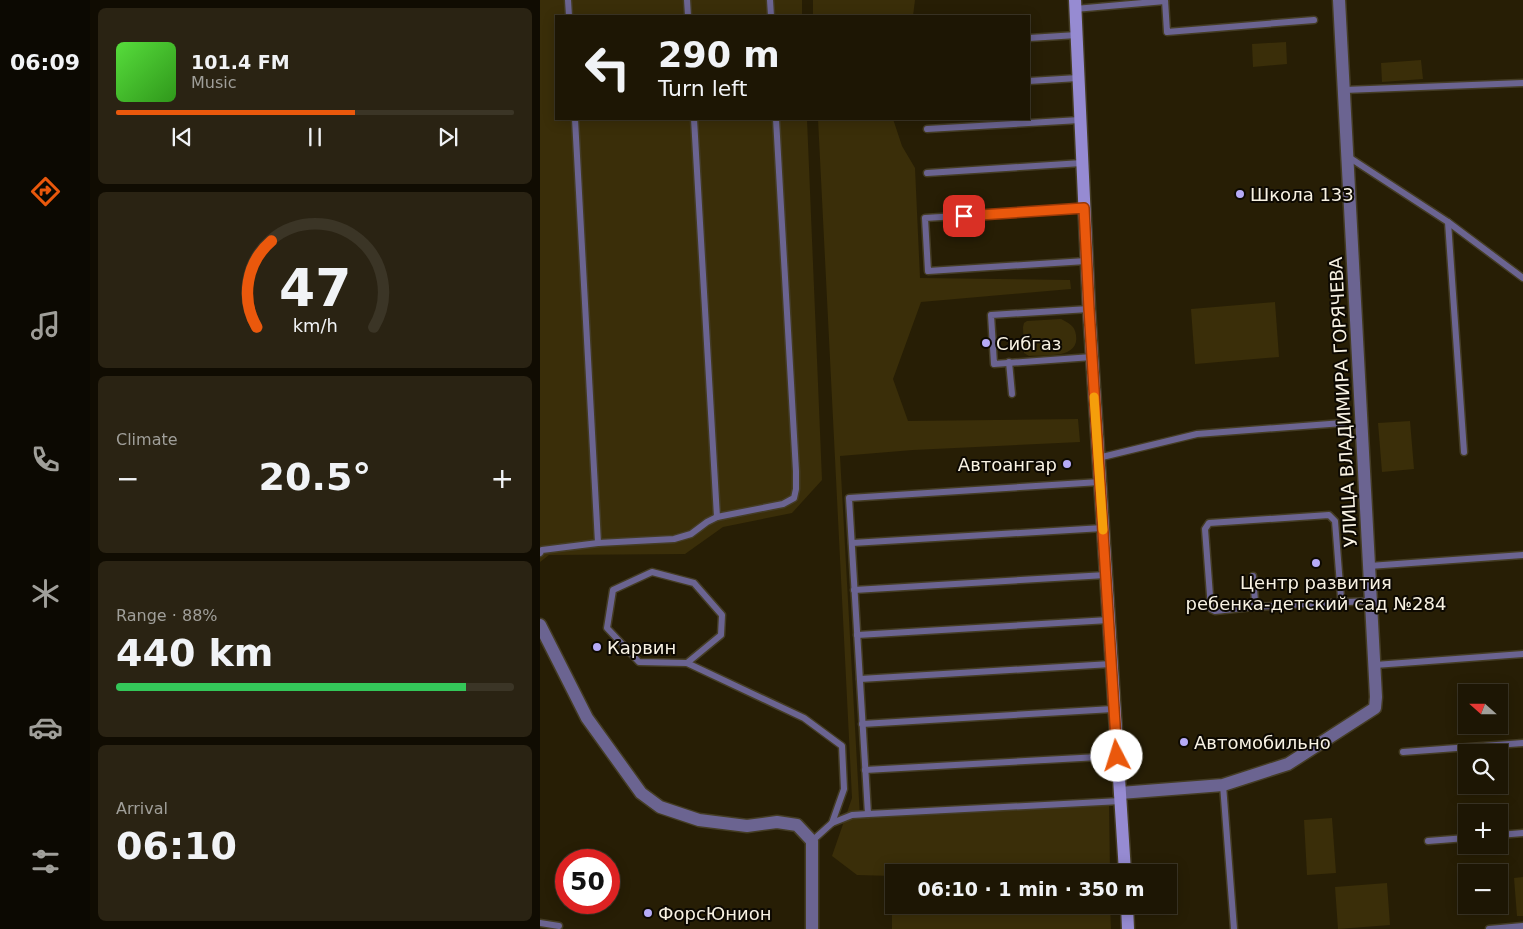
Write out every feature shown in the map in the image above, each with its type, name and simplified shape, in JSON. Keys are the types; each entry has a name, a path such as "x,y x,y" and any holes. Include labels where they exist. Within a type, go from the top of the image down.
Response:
{"main road":[{"path":"1075,4 1086,261 1113,710 1124,864"},
{"path":"1127,914 1128,929"}],"street":[{"name":"УЛИЦА ВЛАДИМИРА ГОРЯЧЕВА","path":"1120,797 1223,785 1288,764 1375,708 1375,665 1370,566 1339,0"},
{"path":"540,625 587,718 641,794 660,807 699,820 746,826 777,822 797,824 812,841 812,929"}],"lane":[{"path":"568,0 569,15"},
{"path":"687,0 688,15"},
{"path":"770,0 771,15"},
{"path":"1075,4 1165,1 1168,32 1314,20"},
{"path":"1030,38 1077,35"},
{"path":"1030,81 1078,78"},
{"path":"1344,90 1523,83"},
{"path":"575,120 598,543"},
{"path":"694,120 717,517"},
{"path":"540,553 542,550 598,543 674,539 691,534 717,517 783,504 794,498 796,489 776,120"},
{"path":"926,129 1080,120"},
{"path":"1347,156 1448,222 1523,278"},
{"path":"927,173 1082,163"},
{"path":"1084,208 925,218 928,271 1086,261"},
{"path":"1448,222 1464,452"},
{"path":"1089,309 991,315 994,364 1092,357"},
{"path":"1009,362 1012,394"},
{"path":"1098,458 1197,434 1343,423"},
{"path":"868,814 849,498 1100,482"},
{"path":"1347,602 1340,598 1335,521 1329,515 1209,524 1205,528 1211,609 1216,612 1253,607 1371,601"},
{"path":"852,543 1103,528"},
{"path":"1370,566 1523,554"},
{"path":"687,663 721,635 722,615 694,583 652,572 613,590 607,628 639,662 687,663 804,718 842,746 844,789 832,823"},
{"path":"854,590 1106,574"},
{"path":"1253,576 1255,602 1253,607"},
{"path":"857,635 1109,620"},
{"path":"1375,665 1523,654"},
{"path":"860,679 1111,664"},
{"path":"862,724 1113,710"},
{"path":"1403,752 1523,743"},
{"path":"865,770 1117,756"},
{"path":"1223,785 1234,929"},
{"path":"812,841 832,823 852,815 1120,797"},
{"path":"1508,834 1523,833"},
{"path":"1428,840 1458,838"},
{"path":"540,923 559,926"},
{"path":"1489,929 1523,926"}],"shaded area":[{"path":"540,0 802,0 802,15 555,15 555,120 807,120 822,480 792,513 723,527 685,554 549,555 540,562"},
{"path":"813,0 915,0 913,15 813,15"},
{"path":"1286,42 1287,64 1253,67 1252,44"},
{"path":"1421,60 1423,79 1382,82 1381,63"},
{"path":"818,120 893,120 902,146 915,168 920,278 1070,280 1071,289 921,302 893,379 908,421 1078,419 1080,442 913,450 840,456 860,818 1109,804 1110,864 885,864 885,876 857,875 832,856 852,798"},
{"path":"1275,302 1279,357 1195,364 1191,309"},
{"path":"1061,319 1069,323 1074,329 1076,343 1073,348 1067,352 1052,355 1029,356 1024,353 1024,323 1027,321"},
{"path":"1410,421 1414,469 1382,472 1378,423"},
{"path":"1332,818 1336,873 1307,875 1304,820"},
{"path":"1523,877 1523,916 1517,916 1514,878"},
{"path":"1387,883 1390,925 1338,929 1335,887"},
{"path":"892,914 1110,914 1111,929 892,929"}],"slow traffic":[{"path":"1094,397 1103,530"}],"place":[{"name":"Школа 133","path":"1240,194"},
{"name":"Сибгаз","path":"986,343"},
{"name":"Автоангар","path":"1067,464"},
{"name":"Центр развития ребенка-детский сад №284","path":"1316,563"},
{"name":"Карвин","path":"597,647"},
{"name":"Автомобильно","path":"1184,742"},
{"name":"ФорсЮнион","path":"648,913"}],"route":[{"path":"964,216 1084,208 1117,756"}]}
